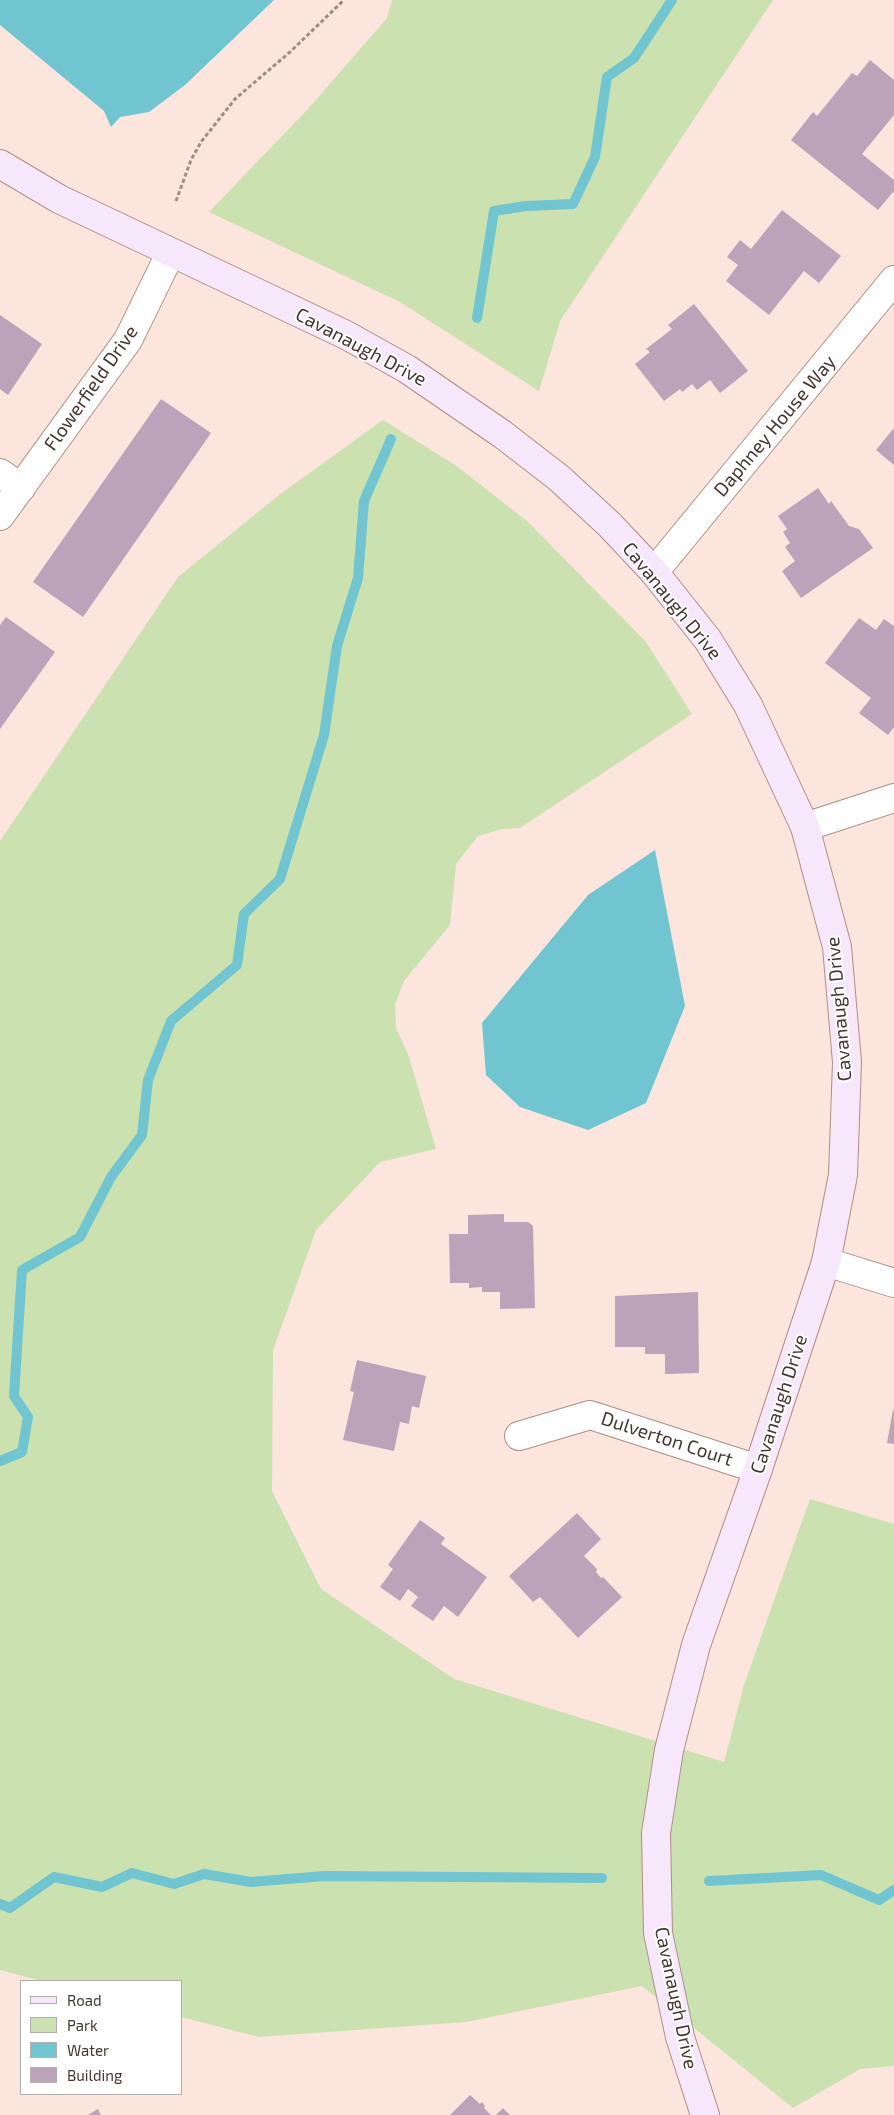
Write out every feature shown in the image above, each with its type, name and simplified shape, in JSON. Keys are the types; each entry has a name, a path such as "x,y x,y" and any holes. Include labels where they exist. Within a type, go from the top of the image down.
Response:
{"street":[{"name":"Cavanaugh Drive","path":"0,164 59,199 170,254 346,335 407,369 502,434 559,478 610,525 654,572 708,640 748,706 805,827 837,946 847,1062 843,1175 826,1262 758,1469 696,1645 669,1750 656,1833 658,1933 680,2037 705,2115"},
{"name":"Flowerfield Drive","path":"0,516 10,480 128,340 170,254"},
{"name":"Daphney House Way","path":"654,572 894,280"},
{"path":"805,827 894,798"},
{"path":"826,1262 894,1283"},
{"name":"Dulverton Court","path":"519,1436 590,1414 758,1469"}],"path":[{"path":"176,201 191,160 201,142 235,99 290,52 344,0"}],"green space":[{"path":"392,0 773,0 560,321 539,391 400,302 209,212 308,109 387,18"},
{"path":"383,420 458,467 528,522 646,642 692,714 520,828 502,829 478,836 456,864 450,925 404,981 395,1005 396,1028 408,1054 436,1149 380,1162 316,1230 273,1350 272,1491 321,1589 454,1679 724,1762 744,1685 810,1499 894,1524 894,2066 860,2069 793,2108 642,1986 466,2022 259,2037 182,2017 182,1980 38,1980 0,1970 0,841 178,577 279,495"}],"water":[{"path":"0,0 274,0 185,85 149,112 120,117 111,127 104,111 0,25"},
{"path":"655,850 685,1006 646,1103 588,1130 520,1107 486,1075 482,1023 588,895"}],"building":[{"path":"870,60 894,80 894,115 862,154 894,180 894,191 878,210 791,140 813,112 817,116 852,73 857,76"},
{"path":"782,210 841,256 819,283 804,271 769,315 726,281 738,265 727,257 740,240 751,249"},
{"path":"694,304 748,371 720,393 710,380 697,390 692,384 682,392 680,389 664,401 635,364 650,352 646,349 672,329 668,325"},
{"path":"0,315 42,344 8,395 0,389"},
{"path":"161,399 211,433 83,617 33,582"},
{"path":"894,428 894,465 876,450"},
{"path":"818,488 829,504 831,501 849,526 859,529 873,548 801,598 782,571 795,561 785,547 790,543 783,532 787,529 778,516"},
{"path":"6,617 55,652 0,729 0,625"},
{"path":"859,618 876,630 884,619 894,626 894,727 888,735 859,713 871,698 825,663"},
{"path":"504,1214 504,1222 528,1222 533,1226 535,1308 500,1309 500,1292 482,1292 482,1287 469,1288 469,1283 450,1283 449,1234 468,1234 468,1215"},
{"path":"698,1292 699,1373 665,1374 665,1354 645,1354 645,1347 615,1347 615,1296"},
{"path":"357,1360 426,1376 419,1408 412,1406 409,1424 400,1422 394,1451 343,1440 354,1392 350,1391"},
{"path":"894,1410 894,1444 887,1443"},
{"path":"577,1513 601,1539 584,1556 597,1569 596,1572 601,1578 603,1577 622,1597 578,1638 540,1597 533,1602 509,1576"},
{"path":"420,1520 445,1538 441,1544 487,1577 458,1617 444,1606 433,1621 411,1606 418,1597 408,1589 400,1601 380,1587 393,1569 388,1565"},
{"path":"470,2095 480,2104 482,2102 485,2106 484,2108 491,2115 450,2115"},
{"path":"503,2108 510,2115 496,2115"},
{"path":"98,2109 101,2115 88,2115"}],"waterway":[{"path":"477,318 494,211 526,206 573,204 595,157 607,77 634,58 672,0"},
{"path":"0,1461 22,1452 28,1417 14,1396 22,1270 80,1237 111,1177 142,1135 148,1080 171,1021 237,965 244,914 280,879 324,735 337,646 358,578 364,501 391,439"},
{"path":"0,1904 10,1908 54,1877 102,1887 132,1873 174,1884 204,1874 251,1882 324,1876 602,1878"},
{"path":"709,1881 821,1875 879,1900 894,1890"}]}
